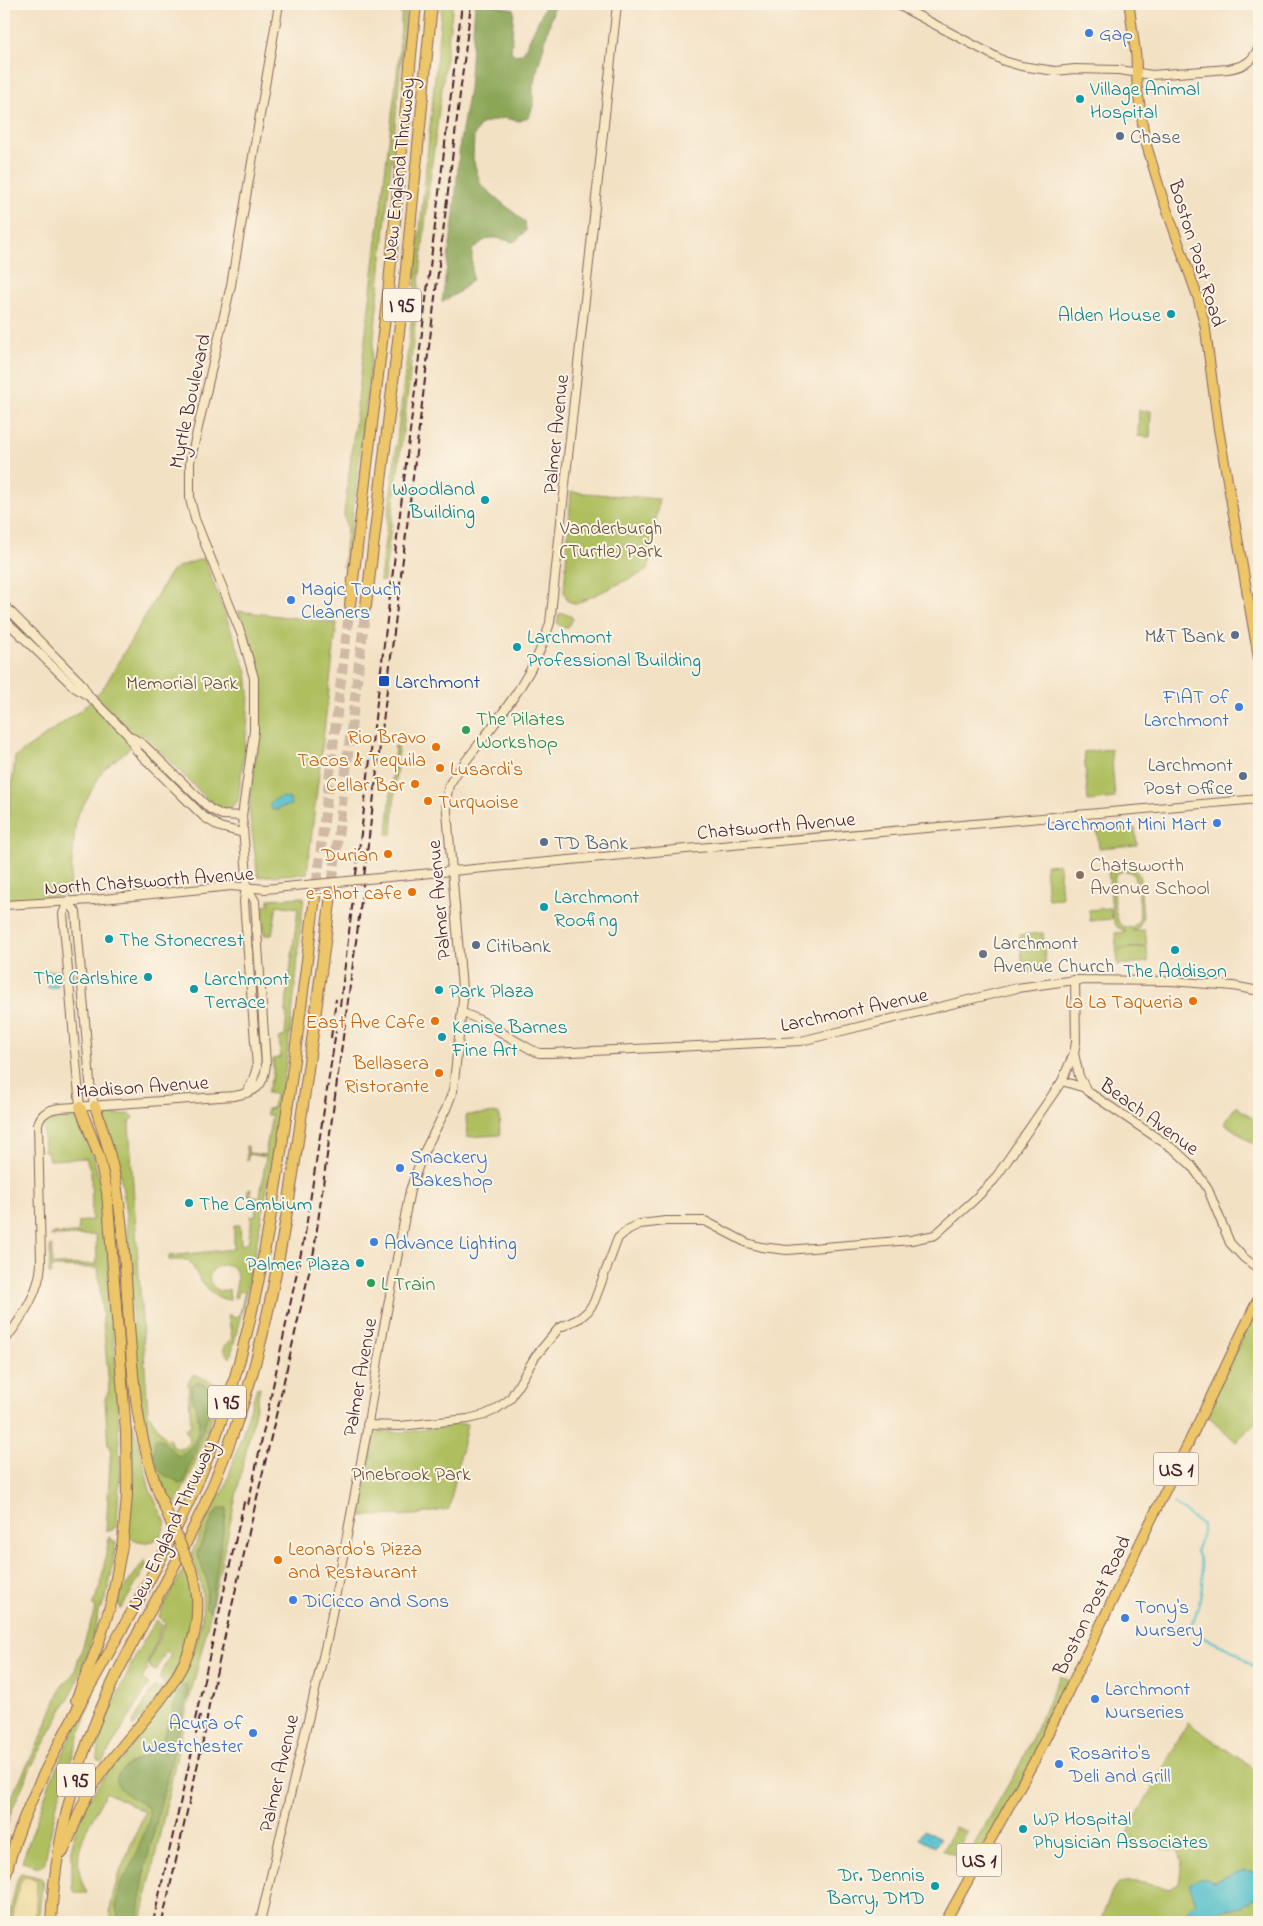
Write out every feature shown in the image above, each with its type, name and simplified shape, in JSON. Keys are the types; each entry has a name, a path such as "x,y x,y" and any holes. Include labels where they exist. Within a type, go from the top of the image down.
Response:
{"highway":[{"name":"New England Thruway","path":"350,605 389,284 416,4"},
{"name":"New England Thruway","path":"366,606 403,299 432,4"},
{"name":"New England Thruway","path":"51,1922 57,1864 67,1813 78,1773 105,1700 195,1526 226,1454 251,1380 270,1303 292,1182 309,1070 331,895"},
{"name":"New England Thruway","path":"4,1882 19,1828 40,1780 181,1518 211,1448 236,1375 255,1299 275,1188 292,1076 315,897"},
{"path":"57,1864 71,1835 84,1799 167,1693 182,1668 191,1644 196,1621 197,1593 193,1574 151,1473 140,1424 130,1351 118,1191 110,1153 95,1106"},
{"path":"40,1780 81,1688 103,1631 121,1557 127,1496 126,1432 108,1192 98,1156 80,1107"}],"main road":[{"name":"Boston Post Road","path":"1130,4 1145,140 1162,196 1198,298 1259,661"},
{"name":"Boston Post Road","path":"945,1922 1037,1756 1259,1298"}],"street":[{"name":"Myrtle Boulevard","path":"246,1093 256,1074 257,1060 244,902 247,876 242,816 254,731 254,678 242,636 195,519 190,499 188,476 192,446 231,285 278,4"},
{"name":"Palmer Avenue","path":"260,1922 327,1640 410,1190 423,1154 451,1097 463,1013 463,1000 446,800 449,785 526,679 544,642 550,623 617,4"},
{"path":"896,4 1004,61 1021,66 1055,71 1096,69 1152,75 1239,67 1254,58 1259,47"},
{"path":"4,605 81,682 90,697 128,736 138,751 204,817 220,827 243,833"},
{"path":"4,619 74,687 90,697"},
{"path":"128,736 143,744 210,809 222,815 242,816"},
{"name":"Chatsworth Avenue","path":"295,886 686,848 1259,799"},
{"name":"North Chatsworth Avenue","path":"4,905 162,894 230,886 266,888 295,886"},
{"path":"68,901 76,912 91,1094 95,1106"},
{"path":"68,901 63,914 80,1107"},
{"path":"367,1425 400,1426 468,1418 484,1415 495,1410 510,1399 535,1356 558,1328 580,1318 588,1311 594,1302 618,1238 629,1229 640,1224 666,1221 705,1221 747,1243 761,1248 787,1250 911,1240 935,1235 994,1180 1062,1081 1074,1054 1076,1042 1075,980"},
{"name":"Larchmont Avenue","path":"463,1013 480,1020 522,1046 551,1054 801,1041 1017,988 1075,980 1171,980 1233,986 1259,991"},
{"name":"Beach Avenue","path":"1074,1054 1084,1088"},
{"name":"Beach Avenue","path":"1062,1081 1084,1088 1186,1158 1207,1187 1230,1243 1244,1258 1259,1269"},
{"name":"Madison Avenue","path":"4,1342 39,1283 41,1256 38,1124 42,1115 52,1109 229,1097 246,1093"}],"green space":[{"path":"402,4 407,4 374,338 346,568 343,567 347,529 344,515 399,57"},
{"path":"442,4 453,4 429,186 408,391 384,581 380,581 411,323"},
{"path":"475,4 514,9 511,52 516,55 523,53 546,4 555,4 533,86 533,106 529,117 520,121 503,118 481,124 474,135 473,159 481,185 525,222 526,231 514,242 492,238 483,241 472,250 472,280 459,292 442,302 454,215 460,142 469,89"},
{"path":"1139,410 1151,411 1150,437 1138,436"},
{"name":"Vanderburgh (Turtle) Park","path":"571,492 659,499 648,570 576,604 568,601 564,592"},
{"name":"Memorial Park","path":"204,558 247,672 249,693 247,729 238,801 228,810 214,806 143,734 130,748 103,770 76,818 69,895 6,900 7,830 15,757 81,710 104,687 170,573 178,567"},
{"path":"238,611 337,623 307,873 258,877 249,810 261,702 260,677 255,654"},
{"path":"562,613 571,616 573,619 568,627 563,628 557,623 558,615"},
{"path":"395,746 398,746 392,834 387,834"},
{"path":"1111,749 1115,798 1088,801 1084,752"},
{"path":"1135,828 1137,845 1099,848 1097,831"},
{"path":"1059,864 1062,898 1048,899 1045,865"},
{"path":"1122,866 1133,868 1140,878 1143,917 1139,927 1132,931 1145,930 1147,946 1119,949 1147,947 1148,962 1118,965 1115,933 1126,932 1117,927 1113,920 1108,869 1112,869 1113,872","holes":["1124,870 1132,873 1137,888 1140,916 1137,923 1130,928 1121,926 1117,916 1114,878 1116,874"]},
{"path":"304,897 292,1017 279,1116 253,1263 230,1358 224,1352 224,1346 232,1339 228,1314 235,1318 240,1313 245,1292 239,1291 236,1298 234,1297 237,1280 235,1270 230,1266 218,1266 210,1275 210,1281 216,1289 222,1291 229,1289 230,1300 215,1295 210,1291 200,1280 189,1260 169,1260 169,1256 234,1249 234,1225 240,1225 241,1245 248,1243 251,1216 256,1215 254,1197 248,1197 248,1189 251,1188 250,1195 260,1197 266,1157 249,1154 247,1160 246,1146 248,1146 248,1153 265,1155 272,1115 267,1115 267,1109 273,1108 275,1094 267,1093 273,1074 273,1059 281,1057 279,1038 285,1036 287,1013 285,1013 298,908 277,905 272,935 264,935 263,906 269,905 269,899"},
{"path":"1110,908 1112,919 1090,921 1089,910"},
{"path":"1043,933 1046,971 1023,973 1020,935"},
{"path":"1236,1106 1259,1123 1259,1148 1224,1123"},
{"path":"499,1113 500,1135 467,1137 466,1115"},
{"path":"131,1114 134,1118 129,1123 148,1413 166,1440 169,1438 172,1446 178,1449 184,1448 190,1441 189,1435 185,1430 191,1425 188,1382 195,1375 223,1387 192,1471 172,1511 154,1469 145,1435 136,1366 130,1261 123,1192 116,1157 105,1122 109,1115"},
{"path":"74,1118 77,1120 92,1152 101,1186 106,1233 109,1300 112,1313 117,1388 120,1471 117,1526 112,1530 106,1531 111,1445 108,1445 105,1398 109,1386 98,1268 52,1267 51,1274 49,1274 50,1247 52,1245 52,1265 97,1264 96,1235 51,1236 51,1234 78,1233 79,1222 92,1220 91,1172 86,1158 49,1160 47,1151 44,1151 43,1125 46,1120"},
{"path":"1259,1301 1259,1418 1236,1442 1206,1414"},
{"path":"197,1382 212,1388 215,1396 184,1482 179,1484 159,1470 154,1456 155,1442 156,1438 162,1440 178,1456 192,1445 197,1434 199,1422 191,1393 191,1385"},
{"path":"257,1387 260,1388 204,1641 187,1708 141,1922 110,1922 110,1909 117,1881 145,1812 106,1792 80,1847 80,1874 87,1893 76,1893 72,1888 72,1846 77,1819 115,1761 123,1759 157,1713 174,1689 187,1664 197,1639 202,1612 201,1584 191,1555 212,1506 219,1493 223,1494"},
{"path":"133,1423 150,1490 166,1523 159,1537 146,1542 138,1541 128,1535 128,1424"},
{"name":"Pinebrook Park","path":"467,1424 449,1509 415,1515 362,1516 374,1436 384,1431 412,1431"},
{"path":"220,1508 227,1508 210,1611 206,1608 207,1581 197,1553 214,1515"},
{"path":"109,1537 116,1543 110,1579 105,1598 98,1611 97,1623 76,1685 31,1767 13,1807 4,1834 4,1817 16,1787 40,1740 62,1686 74,1673 96,1607 92,1605 100,1589"},
{"path":"145,1560 146,1567 121,1609 118,1603 119,1595"},
{"path":"185,1567 190,1581 192,1596 192,1612 187,1643 168,1685 133,1727 133,1722 155,1686 160,1689 164,1683 159,1679 171,1654 166,1651 156,1671 150,1668 148,1664 165,1623 158,1617"},
{"path":"156,1620 162,1625 146,1667 148,1669 142,1679 149,1684 102,1762 98,1759 99,1740 136,1654"},
{"path":"1060,1676 1074,1683 974,1871 962,1866 1020,1764"},
{"path":"187,1685 188,1692 145,1868 138,1922 119,1922 116,1906 121,1882 131,1868 149,1820 149,1809 128,1796 120,1788 116,1777 128,1764 143,1757 163,1739 178,1693 182,1686"},
{"path":"93,1695 57,1803 44,1865 39,1867 22,1862 50,1782 70,1738"},
{"path":"1188,1723 1259,1772 1259,1922 1100,1922 1112,1893 1120,1883 1133,1882 1169,1889 1179,1883 1182,1862 1178,1850 1162,1848 1125,1837"},
{"path":"955,1827 967,1832 955,1855 943,1850"},
{"path":"21,1873 43,1880 38,1922 8,1922 17,1880"}],"sand":[{"path":"25,1877 31,1877 37,1881 35,1922 11,1922 20,1882"}],"water":[{"path":"282,797 290,799 291,805 279,808 277,811 276,809 272,810 270,805 272,801"},
{"path":"47,971 57,971 58,987 48,988"},
{"path":"924,1830 940,1839 935,1847 919,1839"},
{"path":"1245,1871 1259,1873 1259,1900 1252,1899 1239,1907 1217,1911 1198,1922 1182,1922 1182,1918 1196,1902 1189,1884 1200,1878 1213,1881"}],"waterway":[{"path":"1173,1503 1202,1525 1202,1534 1196,1552 1202,1570 1202,1590 1192,1628 1196,1634 1233,1651 1259,1671"}],"tunnel":[{"path":"315,897 350,605"},
{"path":"331,895 366,606"}],"railway":[{"path":"340,1006 462,4"},
{"path":"162,1922 205,1732 209,1705 314,1251 357,934 471,4"},
{"path":"331,1038 336,999"},
{"path":"248,1505 305,1234 336,1031"},
{"path":"195,1720 245,1498"},
{"path":"153,1922 201,1712"}],"place":[{"name":"Gap","path":"1089,33"},
{"name":"Village Animal Hospital","path":"1080,99"},
{"name":"Chase","path":"1120,136"},
{"name":"Alden House","path":"1171,314"},
{"name":"Woodland Building","path":"485,500"},
{"name":"Magic Touch Cleaners","path":"291,600"},
{"name":"M&T Bank","path":"1235,635"},
{"name":"Larchmont Professional Building","path":"517,647"},
{"name":"Larchmont","path":"384,681"},
{"name":"FIAT of Larchmont","path":"1239,707"},
{"name":"The Pilates Workshop","path":"466,730"},
{"name":"Rio Bravo Tacos & Tequila","path":"436,747"},
{"name":"Lusardi's","path":"440,768"},
{"name":"Larchmont Post Office","path":"1243,776"},
{"name":"Cellar Bar","path":"415,784"},
{"name":"Turquoise","path":"428,801"},
{"name":"Larchmont Mini Mart","path":"1217,823"},
{"name":"TD Bank","path":"544,842"},
{"name":"Durian","path":"388,854"},
{"name":"Chatsworth Avenue School","path":"1080,875"},
{"name":"e-shot cafe","path":"412,892"},
{"name":"Larchmont Roofing","path":"544,907"},
{"name":"The Stonecrest","path":"109,939"},
{"name":"Citibank","path":"476,945"},
{"name":"The Addison","path":"1175,950"},
{"name":"Larchmont Avenue Church","path":"983,954"},
{"name":"The Carlshire","path":"148,977"},
{"name":"Larchmont Terrace","path":"194,989"},
{"name":"Park Plaza","path":"439,990"},
{"name":"La La Taqueria","path":"1193,1001"},
{"name":"East Ave Cafe","path":"435,1021"},
{"name":"Kenise Barnes Fine Art","path":"442,1037"},
{"name":"Bellasera Ristorante","path":"439,1073"},
{"name":"Snackery Bakeshop","path":"400,1168"},
{"name":"The Cambium","path":"189,1203"},
{"name":"Advance Lighting","path":"374,1242"},
{"name":"Palmer Plaza","path":"360,1263"},
{"name":"L Train","path":"371,1283"},
{"name":"Leonardo's Pizza and Restaurant","path":"278,1560"},
{"name":"DiCicco and Sons","path":"293,1600"},
{"name":"Tony's Nursery","path":"1125,1618"},
{"name":"Larchmont Nurseries","path":"1095,1699"},
{"name":"Acura of Westchester","path":"253,1733"},
{"name":"Rosarito's Deli and Grill","path":"1059,1764"},
{"name":"WP Hospital Physician Associates","path":"1023,1829"},
{"name":"Dr. Dennis Barry, DMD","path":"935,1886"}]}
